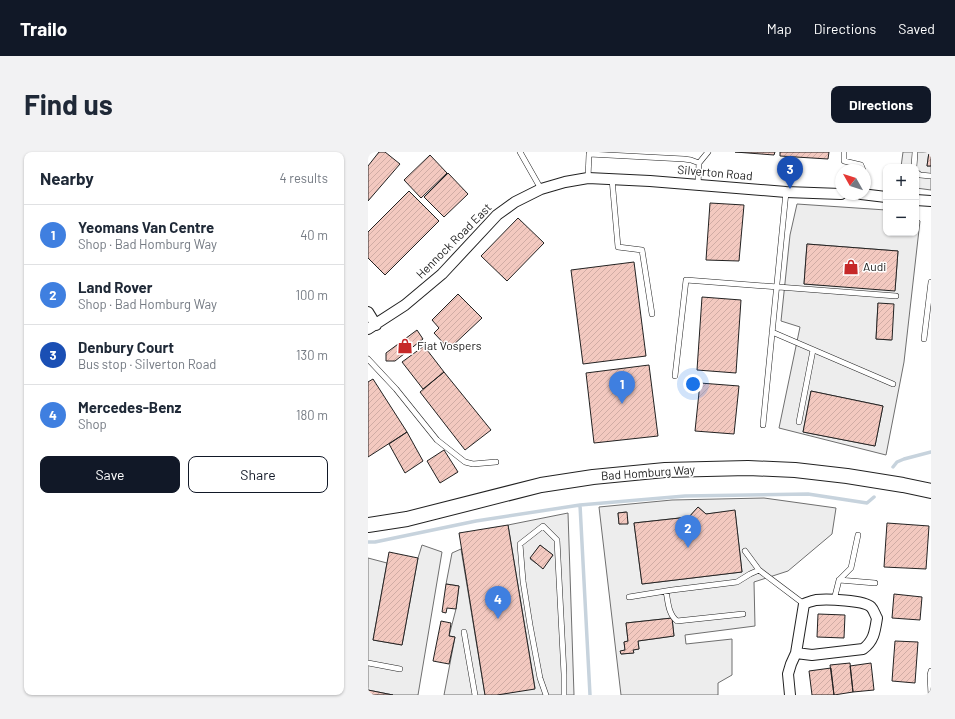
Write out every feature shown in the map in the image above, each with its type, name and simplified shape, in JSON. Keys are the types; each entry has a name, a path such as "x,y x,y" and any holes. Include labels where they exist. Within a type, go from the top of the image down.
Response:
{"main road":[{"name":"Bad Homburg Way","path":"368,526 407,519 541,485 593,477 665,470 748,468 795,470 903,485 931,491"}],"street":[{"name":"Hennock Road East","path":"372,327 406,305 442,274 497,215 515,202 541,189 565,182 588,178"},
{"name":"Silverton Road","path":"588,178 650,181 786,192 835,194"},
{"path":"871,195 883,196"},
{"path":"919,200 931,201"},
{"path":"368,312 372,327"},
{"path":"790,695 788,674 796,653 804,604 817,600 850,601 865,604 871,607 877,618 871,641 868,646 863,649 812,655 796,653"}],"lane":[{"path":"520,152 541,189"},
{"path":"698,185 699,163 708,152"},
{"path":"844,152 844,161 857,164"},
{"path":"914,164 915,152"},
{"path":"588,178 589,154 684,159 699,163"},
{"path":"919,174 931,176"},
{"path":"612,179 618,247 642,250 652,314"},
{"path":"763,425 786,192"},
{"path":"675,376 686,280 896,296"},
{"path":"924,339 931,282"},
{"path":"772,332 893,384"},
{"path":"799,422 813,350"},
{"path":"368,359 396,389 437,440 465,462 473,464 496,462"},
{"path":"546,695 540,678 534,648 523,581 520,544 543,526 557,540 564,695"},
{"path":"834,600 839,580 851,568 858,535"},
{"path":"745,551 759,570 804,604"},
{"path":"629,596 737,582 759,570"},
{"path":"839,580 875,584"},
{"path":"666,591 672,617 677,621 743,614"},
{"path":"464,632 475,695"},
{"path":"368,663 400,669"},
{"path":"931,671 931,695"}],"shaded area":[{"path":"903,152 929,152 927,166 931,166 931,190 919,188 919,164 901,164"},
{"path":"797,204 883,210 883,236 918,236 904,362 886,455 779,428 800,327 781,321 790,235","holes":["807,244 898,251 895,290 804,284","878,303 891,340 876,339","811,391 883,406 875,446 803,432"]},
{"path":"764,498 836,508 832,534 788,571 754,582 755,626 685,635 686,644 732,639 732,675 718,683 718,695 621,695 599,507 672,500","holes":["698,507 706,514 735,511 742,572 642,584 634,523 689,517","626,512 628,523 619,524 618,513","672,618 674,636 638,641 639,649 633,650 633,653 621,654 621,651 625,650 624,642 628,641 626,623"]},
{"path":"568,513 574,695 497,695 535,688 508,525","holes":["540,545 553,555 543,568 530,559"]},
{"path":"422,545 442,552 418,695 393,695 368,690 368,558 387,563 373,640 402,645 418,558"},
{"path":"461,549 485,695 444,695 455,637 449,636 456,609 459,586 446,584 452,553"}],"building":[{"path":"379,152 385,152 400,164 368,201 368,166"},
{"path":"735,152 775,152 774,155"},
{"path":"780,152 829,152 828,159 780,156"},
{"path":"929,152 931,152 931,166 927,166"},
{"path":"430,155 447,173 421,198 404,180"},
{"path":"448,173 468,194 444,217 424,197"},
{"path":"409,191 439,221 385,275 368,258 368,232"},
{"path":"710,203 744,205 739,261 706,260"},
{"path":"518,218 544,243 507,281 481,256"},
{"name":"Audi","path":"807,244 898,251 895,291 804,284"},
{"path":"634,262 646,356 583,364 571,270"},
{"path":"458,294 482,318 449,349 434,333 439,328 432,320"},
{"path":"702,297 741,300 736,373 697,370"},
{"path":"878,303 894,304 892,340 876,339"},
{"name":"Fiat Vospers","path":"417,330 423,339 395,361 386,361 386,353"},
{"path":"424,346 444,372 423,389 402,362"},
{"path":"649,365 658,436 594,443 586,373"},
{"path":"444,372 491,430 465,450 420,392"},
{"path":"373,379 407,432 368,457 368,382"},
{"path":"700,383 739,386 734,434 695,431"},
{"path":"811,391 883,406 875,446 803,432"},
{"path":"407,432 423,461 405,473 389,444"},
{"path":"444,450 458,472 440,483 427,461"},
{"path":"698,507 706,514 735,510 742,572 642,584 634,523 689,517"},
{"path":"627,512 628,524 619,524 618,513"},
{"path":"887,523 929,526 926,569 884,567"},
{"path":"508,525 535,689 497,695 485,695 459,533"},
{"path":"540,545 553,555 543,569 530,558"},
{"path":"389,552 418,558 402,645 373,640"},
{"path":"446,584 459,586 456,609 447,608 446,613 442,612"},
{"path":"894,594 922,597 920,620 892,618"},
{"path":"818,614 845,615 844,638 817,637"},
{"path":"672,618 674,636 638,641 639,649 633,650 634,653 621,654 620,651 625,650 624,642 628,641 626,623"},
{"path":"441,621 451,623 449,636 455,637 449,664 433,661"},
{"path":"895,641 918,642 915,683 892,681"},
{"path":"850,663 853,692 834,695 830,665"},
{"path":"871,663 874,690 853,692 850,666"},
{"path":"831,668 834,695 812,695 809,671"},
{"path":"368,690 393,695 368,695"}],"waterway":[{"path":"893,467 897,462 904,459 931,452"},
{"path":"590,695 580,505 685,496 808,494 867,503 874,497"},
{"path":"368,542 375,542 476,521 580,505"}],"place":[{"name":"Denbury Court","path":"790,189"},
{"name":"Audi","path":"851,267"},
{"name":"Fiat Vospers","path":"405,346"},
{"name":"Yeomans Van Centre","path":"622,404"},
{"name":"Land Rover","path":"688,548"},
{"name":"Mercedes-Benz","path":"498,619"}]}
